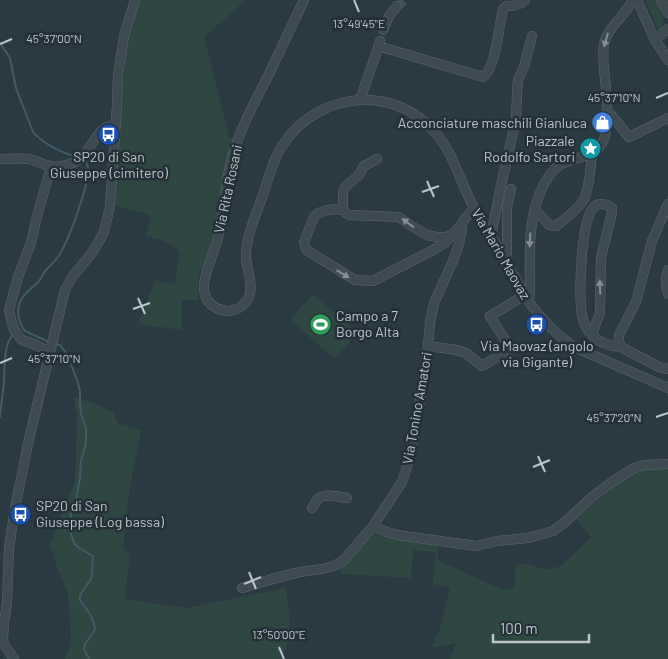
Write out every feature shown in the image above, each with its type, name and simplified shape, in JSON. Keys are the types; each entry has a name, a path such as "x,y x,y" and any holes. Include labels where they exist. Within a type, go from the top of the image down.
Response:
{"street":[{"path":"14,659 2,643 7,602 9,548 15,508 65,290 72,277 92,253 104,232 108,219 120,53 135,0"},
{"name":"Via Rita Rosani","path":"232,311 222,311 213,307 207,301 204,293 204,283 220,232 231,162 252,108 304,0"},
{"path":"380,41 378,46 483,77 487,75 497,44 504,3 514,6 525,0"},
{"path":"428,346 466,353 482,366 508,351 509,346 490,316 527,299 531,289 531,224 534,209 543,185 550,174 568,160 592,153 603,142 606,134 608,113 603,58 604,44 614,23 628,8 632,0"},
{"path":"637,0 655,40 668,60"},
{"path":"661,0 668,13"},
{"path":"383,30 388,16 397,6"},
{"path":"621,16 628,13 644,16"},
{"path":"655,40 668,29"},
{"path":"491,238 516,118 518,80 524,67 532,36"},
{"path":"360,100 377,51"},
{"name":"Via Mario Maovaz","path":"232,311 238,309 249,296 251,286 246,256 248,242 276,157 286,139 321,110 348,101 360,100 390,104 414,114 427,123 445,144 474,209 527,299 549,327 560,338 574,347 668,388"},
{"path":"608,113 629,137 668,118"},
{"path":"0,159 28,159 51,167 66,165 80,160 105,128 116,125"},
{"path":"534,209 549,225 556,226 570,214 584,198 591,168 592,153"},
{"path":"343,210 343,192 345,188 364,166 377,159"},
{"path":"50,352 22,340 15,331 9,310 18,277 31,243 51,167"},
{"path":"506,263 507,207 512,190"},
{"path":"592,334 600,313 601,258 612,212 612,208 601,204 591,211 582,249 580,294 583,318 587,328 592,334 600,341 614,346 621,346 658,367 668,369"},
{"path":"621,346 618,341 618,335 636,302 652,241 668,204"},
{"path":"452,234 445,237 427,235 399,217 349,215 343,210 325,210 317,213 304,242 308,251 355,280 372,281 446,242 474,209"},
{"name":"Via Tonino Amatori","path":"242,588 298,573 332,567 344,560 373,526 402,482 409,461 417,420 434,303 454,261 462,230 461,225"},
{"path":"668,270 666,284 668,294"},
{"path":"373,526 403,536 476,546 528,538 552,531 612,482 634,468 644,465 668,464"},
{"path":"312,508 317,500 323,496 347,498"}],"green space":[{"path":"140,0 246,0 204,37 229,136 233,140 209,249 198,278 199,300 182,300 182,330 138,324 155,280 175,284 180,251 165,241 146,236 151,215 115,206 120,115 128,36"},
{"path":"645,0 658,0 664,20 659,32"},
{"name":"Campo a 7 Borgo Alta","path":"313,294 358,333 335,359 290,320"},
{"path":"74,397 99,405 114,413 118,424 141,430 129,493 123,549 130,554 125,599 187,608 286,588 289,632 288,641 281,659 65,659 71,642 68,594 50,544 75,481 77,418"},
{"path":"653,468 668,468 668,659 450,659 456,643 431,648 441,626 450,588 433,584 436,552 413,550 411,578 342,574 340,571 374,531 439,544 437,560 503,590 515,587 515,565 529,564 547,570 561,566 591,537 576,519 612,488 637,472"}],"waterway":[{"path":"0,43 10,58 16,88 33,132 41,140 53,147 77,156"},
{"path":"49,342 25,331 21,325 18,309 23,296 57,258 67,240 85,187 88,168 85,160"},
{"path":"0,417 6,351 13,334"},
{"path":"56,344 60,345 67,354 77,380 80,391 81,414 86,428 80,478 71,514 71,534 74,543 93,556 91,579 80,595 80,600 90,614 95,630 85,644 84,649 89,659"}],"tunnel":[{"path":"397,6 406,0"}],"place":[{"name":"Acconciature maschili Gianluca","path":"603,123"},
{"name":"SP20 di San Giuseppe (cimitero)","path":"109,134"},
{"name":"Piazzale Rodolfo Sartori","path":"591,149"},
{"name":"Campo a 7 Borgo Alta","path":"320,324"},
{"name":"Via Maovaz (angolo via Gigante)","path":"537,324"},
{"name":"SP20 di San Giuseppe (Log bassa)","path":"20,514"}]}
